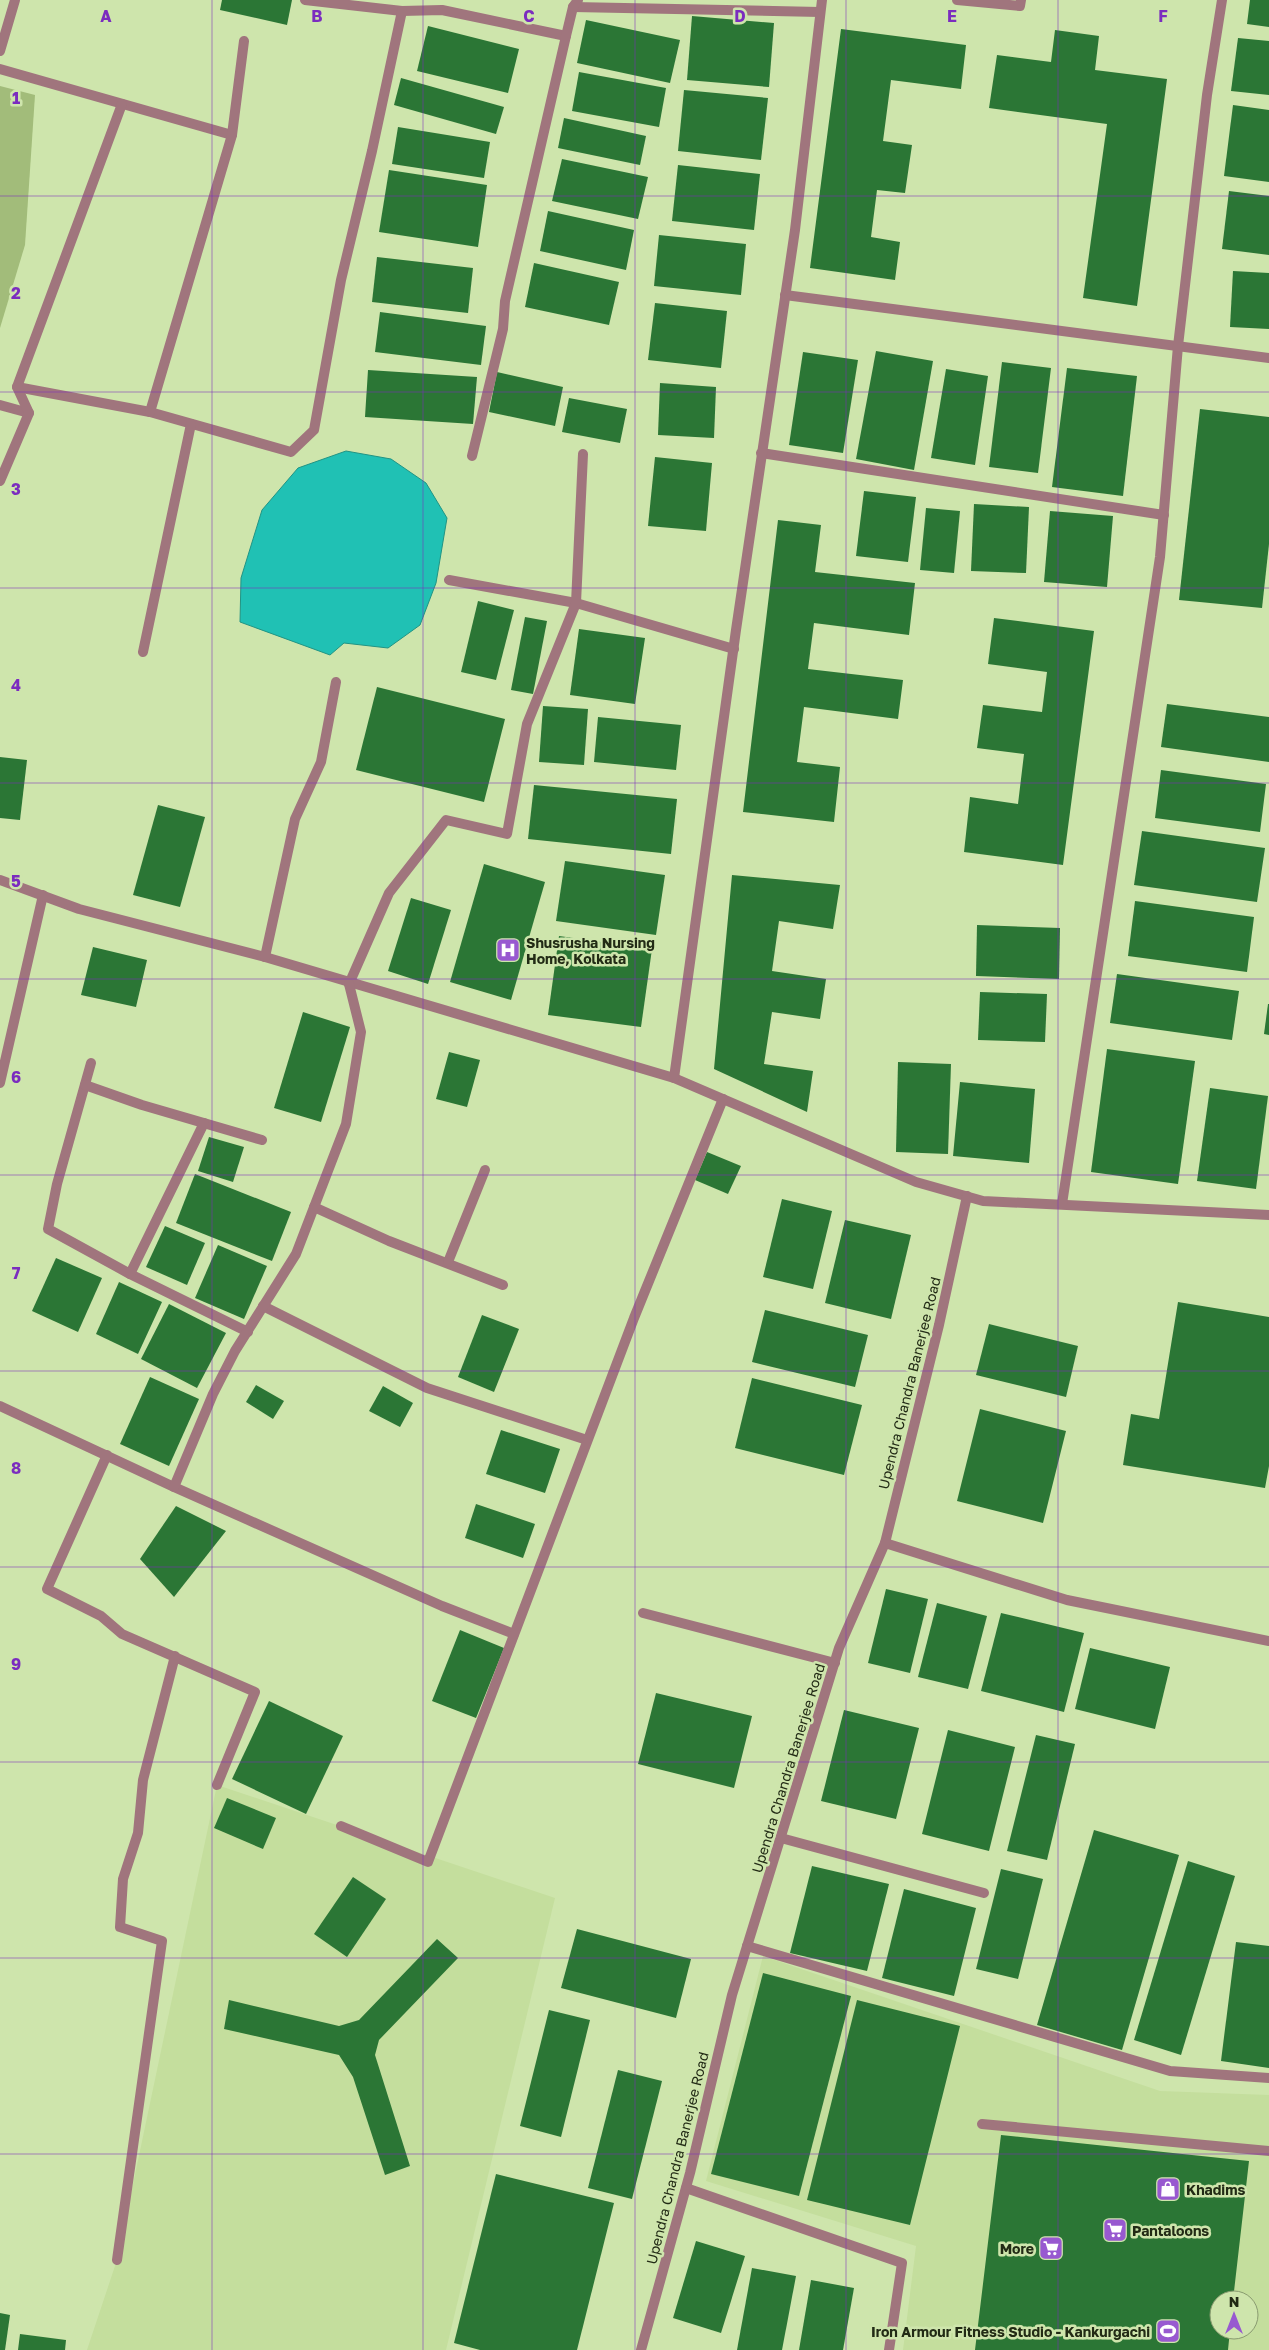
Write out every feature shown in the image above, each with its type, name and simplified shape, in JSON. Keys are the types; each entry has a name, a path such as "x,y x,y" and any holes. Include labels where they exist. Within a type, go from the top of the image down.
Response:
{"street":[{"path":"0,51 15,0"},
{"path":"305,0 402,11 442,10 566,36"},
{"path":"674,1078 785,295 822,0"},
{"path":"957,0 1020,6 1021,0"},
{"path":"1062,1204 1160,557 1178,346 1207,95 1222,0"},
{"path":"472,456 503,329 505,301 566,36 576,4 820,12"},
{"path":"17,387 150,412 291,452 314,430 341,280 372,152 402,11"},
{"path":"150,412 232,135 244,41"},
{"path":"0,68 232,135"},
{"path":"0,481 29,413 17,387 122,104"},
{"path":"785,295 1269,358"},
{"path":"0,405 29,413"},
{"path":"143,652 191,424"},
{"path":"174,1487 213,1394 263,1306 296,1254 346,1124 361,1032 349,984 389,893 446,820 507,834 527,724 576,604 583,454"},
{"path":"762,454 1164,515"},
{"path":"448,580 576,604 734,649"},
{"path":"265,957 295,819 321,762 336,682"},
{"path":"0,880 79,909 265,957 349,984 674,1078 916,1182 967,1196 983,1200 1269,1214"},
{"path":"0,1083 43,896"},
{"path":"92,1063 57,1184 48,1229 130,1274 248,1332"},
{"path":"85,1085 262,1140"},
{"path":"341,1826 428,1862 587,1440 723,1099"},
{"path":"130,1274 204,1123"},
{"path":"448,1262 484,1170"},
{"name":"Upendra Chandra Banerjee Road","path":"641,2350 686,2188 732,1995 839,1648 884,1542 938,1325 967,1196"},
{"path":"314,1207 389,1240 502,1285"},
{"path":"263,1306 427,1388 587,1440"},
{"path":"0,1406 174,1487 442,1606 514,1634"},
{"path":"106,1455 47,1589 101,1616 122,1634 255,1692 218,1785"},
{"path":"884,1542 1067,1600 1269,1641"},
{"path":"643,1612 835,1662"},
{"path":"117,2260 162,1941 120,1927 123,1879 138,1833 143,1780 175,1656"},
{"path":"781,1838 984,1893"},
{"path":"747,1946 1170,2071 1269,2078"},
{"path":"982,2124 1269,2151"},
{"path":"686,2188 902,2263 889,2350"}],"shaded area":[{"path":"0,86 35,95 25,245 0,328"},
{"path":"217,1785 555,1898 446,2350 87,2350 117,2260"},
{"path":"763,1956 1160,2091 1269,2095 1269,2350 903,2350 916,2246 706,2181"}],"water":[{"path":"346,451 391,459 426,483 447,518 436,583 420,625 388,648 344,643 330,655 240,622 241,578 262,510 298,468"}],"building":[{"path":"222,0 292,0 287,25 220,10"},
{"path":"1250,0 1269,0 1269,27 1247,24"},
{"path":"692,16 774,23 769,87 687,80"},
{"path":"586,20 680,40 670,83 577,63"},
{"path":"428,26 519,49 508,93 417,71"},
{"path":"841,29 966,45 961,89 891,80 883,141 912,145 905,193 877,190 871,237 900,242 895,280 810,268"},
{"path":"1055,30 1099,36 1095,70 1167,79 1137,306 1083,298 1107,124 989,108 997,55 1051,62"},
{"path":"1238,38 1269,41 1269,95 1231,91"},
{"path":"579,72 666,88 659,127 572,111"},
{"path":"401,78 504,107 496,134 394,105"},
{"path":"684,90 768,98 761,160 678,151"},
{"path":"1233,105 1269,110 1269,182 1224,176"},
{"path":"564,118 646,136 640,165 558,148"},
{"path":"398,127 490,142 484,178 392,164"},
{"path":"562,159 648,177 638,219 552,201"},
{"path":"678,165 760,174 754,230 672,221"},
{"path":"389,170 487,185 478,247 379,232"},
{"path":"1229,191 1269,196 1269,255 1222,249"},
{"path":"548,211 634,230 626,270 540,251"},
{"path":"659,235 746,244 741,295 654,286"},
{"path":"377,257 473,268 468,313 372,302"},
{"path":"534,263 619,282 609,325 525,307"},
{"path":"1233,271 1269,273 1269,329 1230,327"},
{"path":"655,303 727,311 721,368 648,360"},
{"path":"380,312 486,326 481,365 375,352"},
{"path":"876,351 933,361 914,470 856,459"},
{"path":"803,352 858,360 843,453 789,445"},
{"path":"1002,362 1051,368 1038,473 989,467"},
{"path":"1067,368 1137,376 1123,496 1052,487"},
{"path":"946,369 988,376 975,465 931,458"},
{"path":"368,370 477,377 473,424 365,417"},
{"path":"497,372 563,387 555,426 489,412"},
{"path":"660,383 716,387 714,438 658,435"},
{"path":"569,398 627,409 620,443 562,432"},
{"path":"1200,409 1269,417 1269,544 1262,608 1179,600"},
{"path":"655,457 712,463 706,531 648,526"},
{"path":"864,491 916,497 908,562 856,556"},
{"path":"974,504 1029,507 1026,573 971,571"},
{"path":"926,508 960,511 954,573 920,570"},
{"path":"1050,511 1113,516 1107,587 1044,582"},
{"path":"778,520 821,525 815,572 915,583 909,635 814,623 808,669 903,680 898,719 804,707 797,762 840,767 834,822 743,812"},
{"path":"478,601 514,610 496,680 461,672"},
{"path":"525,617 547,621 533,694 511,690"},
{"path":"994,618 1094,631 1063,865 964,852 970,797 1018,804 1024,754 977,748 983,705 1042,712 1047,672 988,664"},
{"path":"579,629 645,638 635,704 570,695"},
{"path":"377,687 505,719 484,802 356,770"},
{"path":"1167,704 1269,717 1269,762 1161,747"},
{"path":"543,706 588,709 584,765 539,762"},
{"path":"598,717 681,725 676,770 594,762"},
{"path":"0,757 27,760 20,820 0,818"},
{"path":"1161,770 1266,784 1260,832 1155,818"},
{"path":"534,785 677,799 671,854 528,839"},
{"path":"158,805 205,817 180,907 133,895"},
{"path":"1142,831 1265,848 1257,902 1134,885"},
{"path":"565,861 665,875 656,935 556,921"},
{"path":"484,864 545,882 511,1000 450,982"},
{"path":"732,875 840,885 833,929 779,921 772,971 826,979 820,1019 772,1012 764,1064 813,1071 807,1112 714,1069"},
{"path":"411,898 451,910 428,984 388,971"},
{"path":"1135,901 1254,917 1247,972 1128,956"},
{"path":"977,925 1060,928 1059,979 976,976"},
{"path":"559,936 652,949 641,1027 548,1015"},
{"path":"93,947 147,960 136,1007 81,995"},
{"path":"1117,974 1239,991 1232,1040 1110,1023"},
{"path":"980,992 1047,994 1045,1042 978,1040"},
{"path":"1269,1004 1269,1035 1264,1034"},
{"path":"303,1012 350,1027 321,1122 274,1108"},
{"path":"1107,1049 1195,1061 1178,1184 1091,1172"},
{"path":"449,1052 480,1060 467,1107 436,1099"},
{"path":"898,1062 951,1064 948,1154 896,1152"},
{"path":"960,1082 1035,1089 1029,1163 953,1156"},
{"path":"1210,1088 1268,1096 1256,1189 1197,1181"},
{"path":"209,1137 244,1147 233,1182 198,1171"},
{"path":"707,1152 741,1166 728,1194 695,1180"},
{"path":"195,1174 291,1212 272,1261 176,1223"},
{"path":"782,1199 832,1211 813,1289 763,1277"},
{"path":"845,1220 911,1235 891,1319 825,1303"},
{"path":"165,1226 205,1243 187,1285 146,1267"},
{"path":"218,1245 267,1266 244,1319 195,1298"},
{"path":"56,1258 102,1278 78,1332 32,1311"},
{"path":"119,1282 162,1302 138,1354 96,1334"},
{"path":"1178,1302 1269,1317 1269,1466 1265,1488 1123,1465 1131,1414 1159,1419"},
{"path":"169,1304 226,1333 197,1388 141,1359"},
{"path":"765,1310 868,1335 855,1387 752,1362"},
{"path":"482,1315 519,1329 494,1392 458,1377"},
{"path":"989,1324 1078,1346 1066,1397 976,1375"},
{"path":"150,1377 199,1399 169,1466 120,1444"},
{"path":"752,1378 862,1405 844,1475 735,1448"},
{"path":"256,1385 284,1401 273,1419 246,1402"},
{"path":"383,1386 413,1403 400,1427 369,1411"},
{"path":"980,1409 1066,1431 1043,1523 957,1501"},
{"path":"501,1430 560,1449 545,1493 486,1474"},
{"path":"476,1504 535,1524 523,1558 465,1538"},
{"path":"176,1506 226,1531 174,1597 140,1559"},
{"path":"886,1589 928,1599 910,1673 868,1663"},
{"path":"937,1603 987,1616 968,1689 918,1677"},
{"path":"1001,1613 1084,1633 1064,1712 981,1691"},
{"path":"460,1630 504,1648 476,1718 432,1701"},
{"path":"1090,1648 1170,1667 1155,1729 1075,1709"},
{"path":"656,1693 752,1716 734,1788 638,1764"},
{"path":"269,1701 343,1736 306,1814 232,1779"},
{"path":"844,1710 919,1728 896,1819 821,1801"},
{"path":"948,1730 1015,1747 989,1851 922,1834"},
{"path":"1036,1735 1075,1744 1047,1860 1007,1851"},
{"path":"227,1798 276,1818 263,1849 214,1828"},
{"path":"1094,1830 1179,1855 1122,2050 1037,2025"},
{"path":"1188,1861 1235,1876 1181,2055 1134,2040"},
{"path":"812,1866 889,1884 867,1971 790,1953"},
{"path":"1001,1869 1043,1879 1018,1979 976,1969"},
{"path":"353,1877 386,1899 347,1957 314,1934"},
{"path":"904,1889 976,1908 954,1996 882,1978"},
{"path":"577,1929 691,1959 676,2018 561,1988"},
{"path":"437,1939 458,1958 379,2040 375,2055 410,2166 385,2175 353,2077 339,2055 224,2029 229,2000 339,2026 359,2020"},
{"path":"1236,1942 1269,1946 1269,2068 1221,2061"},
{"path":"763,1973 851,1996 799,2196 711,2174"},
{"path":"857,2000 960,2026 910,2225 807,2200"},
{"path":"549,2010 590,2020 561,2137 520,2126"},
{"path":"618,2070 662,2081 632,2199 588,2188"},
{"name":"Pantaloons","path":"1001,2135 1249,2161 1234,2290 1209,2290 1209,2340 1229,2340 1228,2350 975,2350"},
{"path":"496,2174 614,2203 577,2350 480,2350 454,2343"},
{"path":"696,2241 745,2256 721,2333 673,2318"},
{"path":"752,2268 796,2276 782,2350 737,2350"},
{"path":"811,2280 854,2288 843,2350 799,2350"},
{"path":"0,2313 10,2315 5,2350 0,2350"},
{"path":"20,2334 66,2340 65,2350 18,2350"}],"place":[{"name":"Shusrusha Nursing Home, Kolkata","path":"508,950"},
{"name":"Khadims","path":"1168,2189"},
{"name":"Pantaloons","path":"1115,2230"},
{"name":"More","path":"1051,2248"},
{"name":"Iron Armour Fitness Studio - Kankurgachi","path":"1168,2331"}]}
